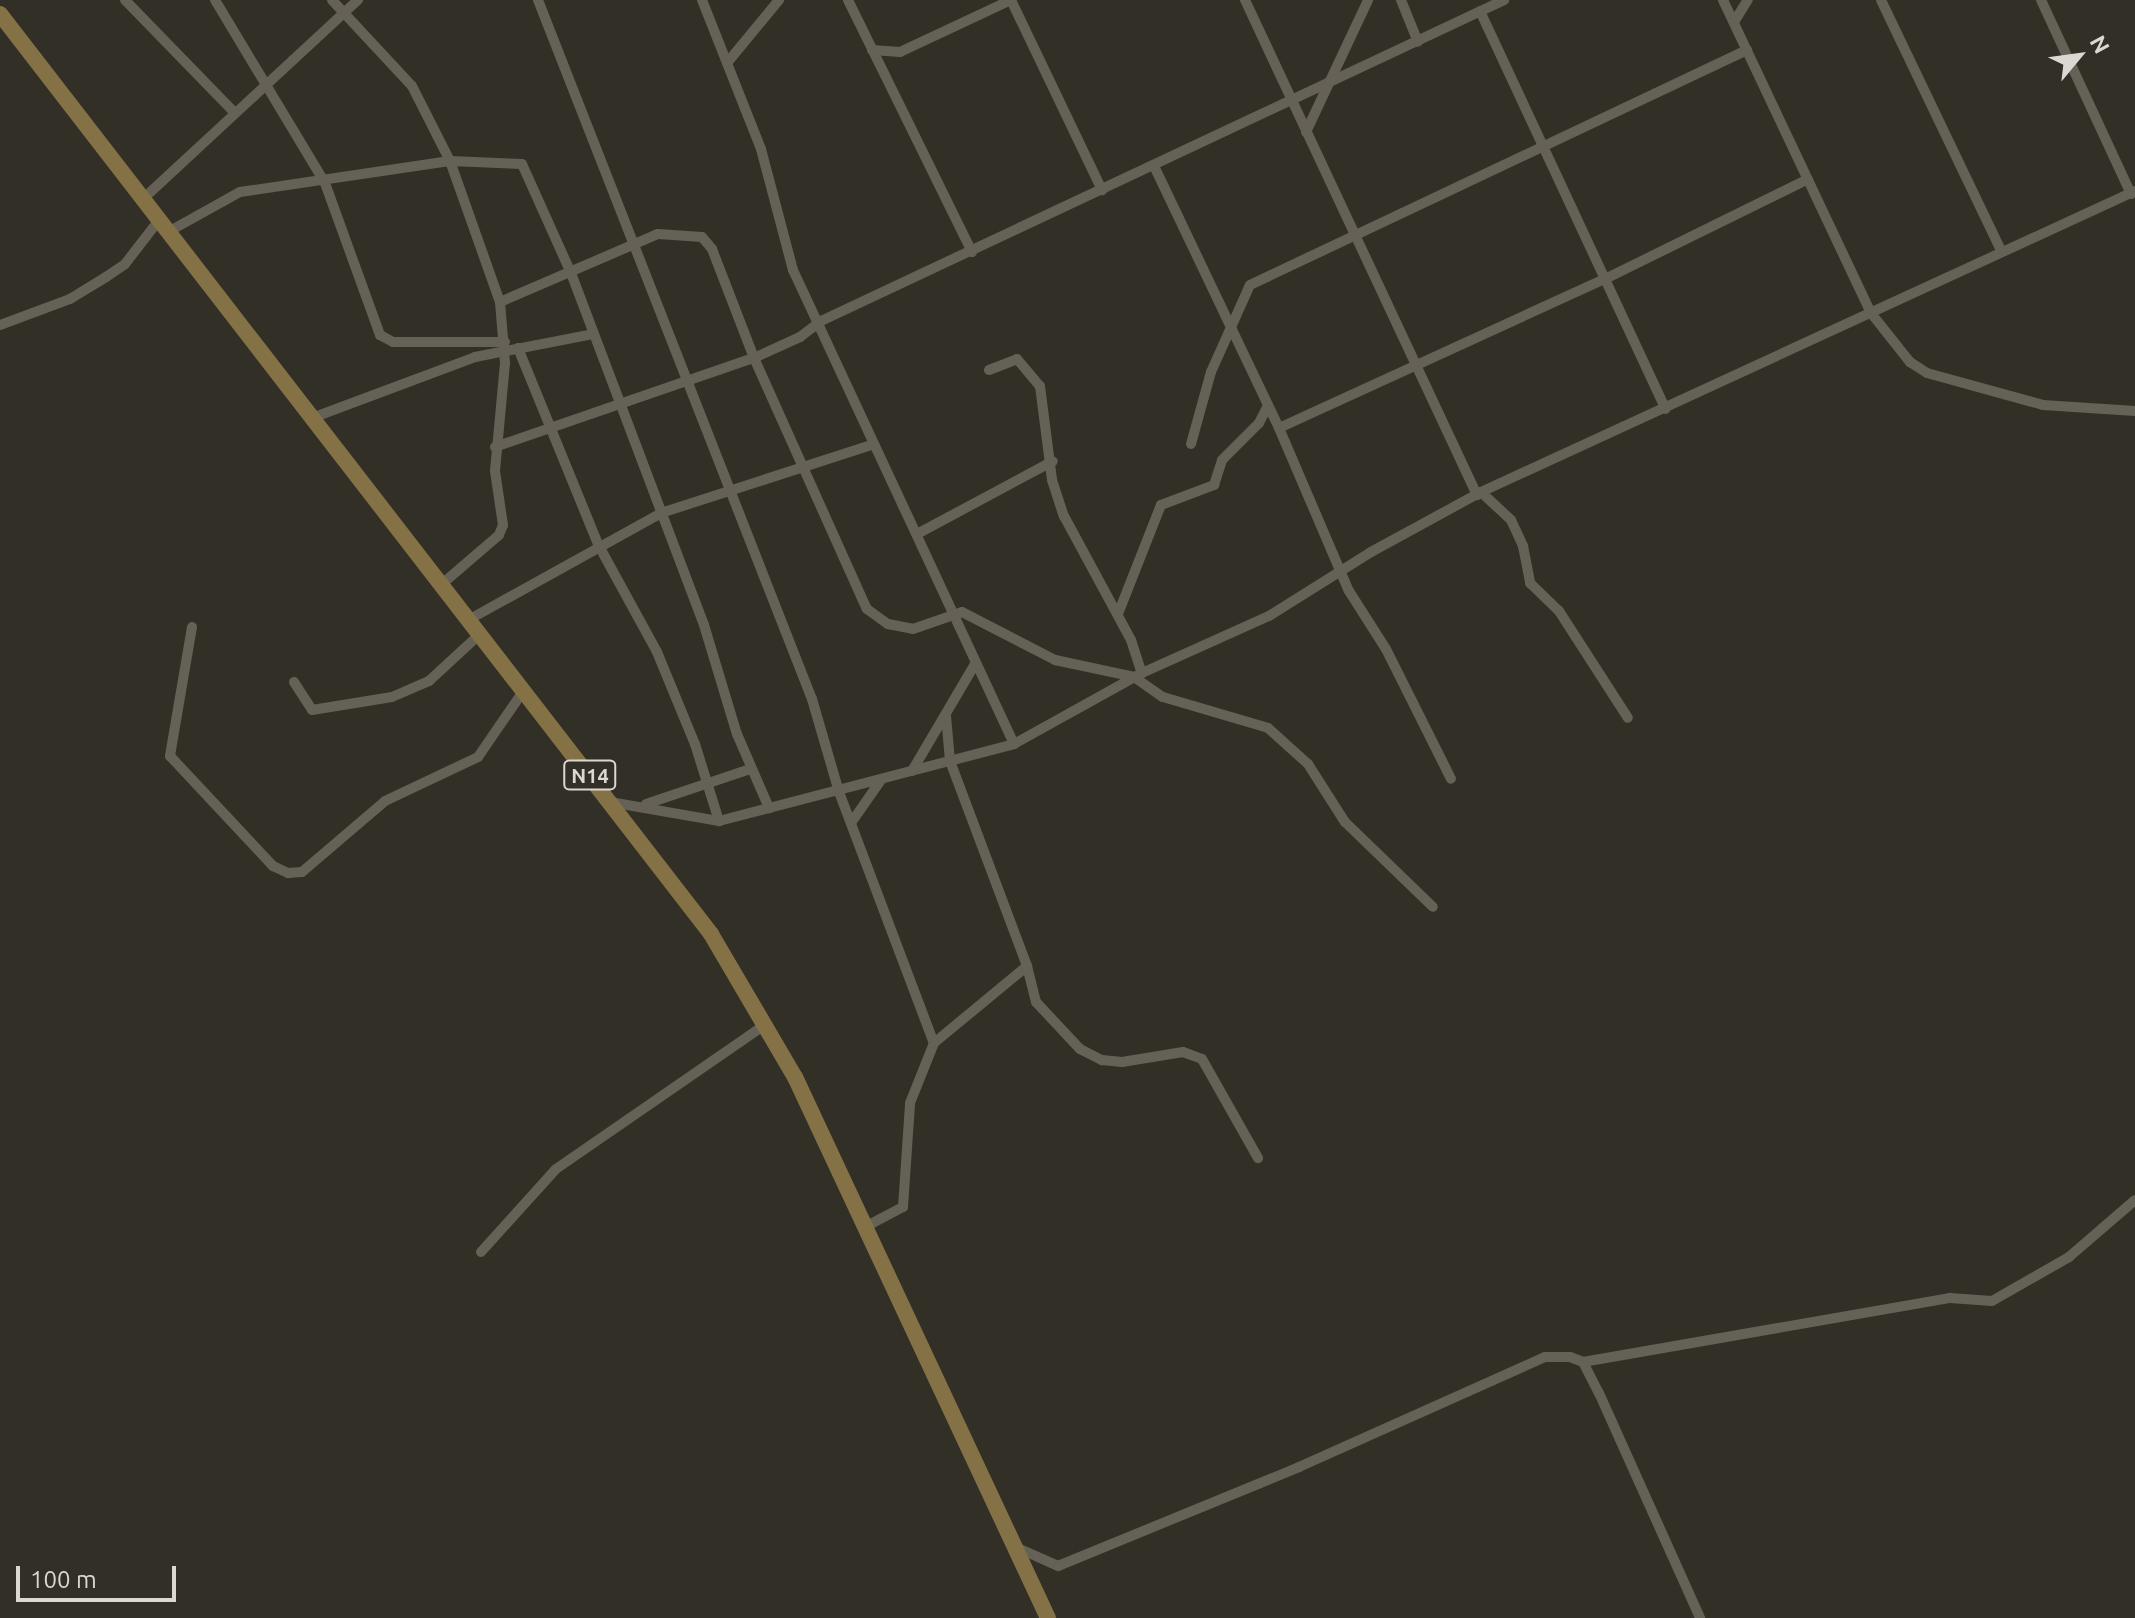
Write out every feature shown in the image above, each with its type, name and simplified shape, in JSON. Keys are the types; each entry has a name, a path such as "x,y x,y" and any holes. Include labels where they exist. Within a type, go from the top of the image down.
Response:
{"main road":[{"name":"N14","path":"0,14 711,934 766,1024 1020,1549 1048,1618"}],"street":[{"path":"125,0 235,113"},
{"path":"215,0 325,183 380,335 393,342 518,348 593,334"},
{"path":"332,0 412,86 450,161 500,302 505,346 495,447 503,525 499,535 442,584"},
{"path":"144,198 358,0"},
{"path":"538,0 684,380 812,699 839,792 934,1043"},
{"path":"702,0 761,149 793,270 821,321 871,445 917,534 1014,744"},
{"path":"727,63 779,0"},
{"path":"848,0 972,252"},
{"path":"872,50 900,52 1011,0 1102,190"},
{"path":"1245,0 1415,366 1479,494 1511,520 1530,583 1559,611 1628,718"},
{"path":"1306,132 1368,0"},
{"path":"1401,0 1418,42"},
{"path":"495,447 754,358 800,337 821,321 1155,168 1332,79 1504,0"},
{"path":"1723,0 1871,313 1895,347 1927,373 2056,407 2135,411"},
{"path":"1734,22 1748,0"},
{"path":"1881,0 2001,251"},
{"path":"610,802 644,805 719,821 1014,744 1138,675 1247,627 1343,574 1371,552 1479,494 2133,192 2041,0"},
{"path":"1480,11 1540,146 1666,409"},
{"path":"0,33 19,38"},
{"path":"1191,444 1231,327 1250,285 1747,50"},
{"path":"0,325 70,299 125,264 164,226 240,192 325,183 450,161 522,164 571,273 661,513 750,769 769,808"},
{"path":"1155,168 1279,428 1343,574 1451,779"},
{"path":"1279,428 1605,279 1808,179"},
{"path":"500,302 658,234 702,237 712,249 754,358 867,609 888,624 913,629 962,612 1055,660 1138,675"},
{"path":"312,418 505,346"},
{"path":"518,348 555,428 599,546 657,652 708,784 719,821"},
{"path":"989,370 1017,359 1029,367 1040,386 1053,461 1052,480 1064,516 1118,614 1138,675 1163,697 1268,728 1308,764 1345,822 1433,907"},
{"path":"1118,614 1161,505 1214,485 1222,460 1259,423 1268,405"},
{"path":"470,619 661,513 871,445"},
{"path":"917,534 1053,461"},
{"path":"192,627 170,756 273,866 288,873 302,872 385,801 478,757 524,690"},
{"path":"294,682 312,710 392,697 429,681 481,633"},
{"path":"912,771 975,664"},
{"path":"946,716 950,761 1027,966 1036,1002 1080,1049 1102,1060 1122,1062 1183,1052 1202,1059 1258,1158"},
{"path":"644,805 750,769"},
{"path":"851,823 881,780"},
{"path":"865,1227 903,1207 910,1103 934,1043 1027,966"},
{"path":"481,1252 556,1169 766,1024"},
{"path":"1020,1549 1058,1566 1299,1467 1545,1357 1570,1357 1583,1362 1950,1298 1992,1301 2069,1257 2135,1200"},
{"path":"1583,1362 1700,1618"}]}
